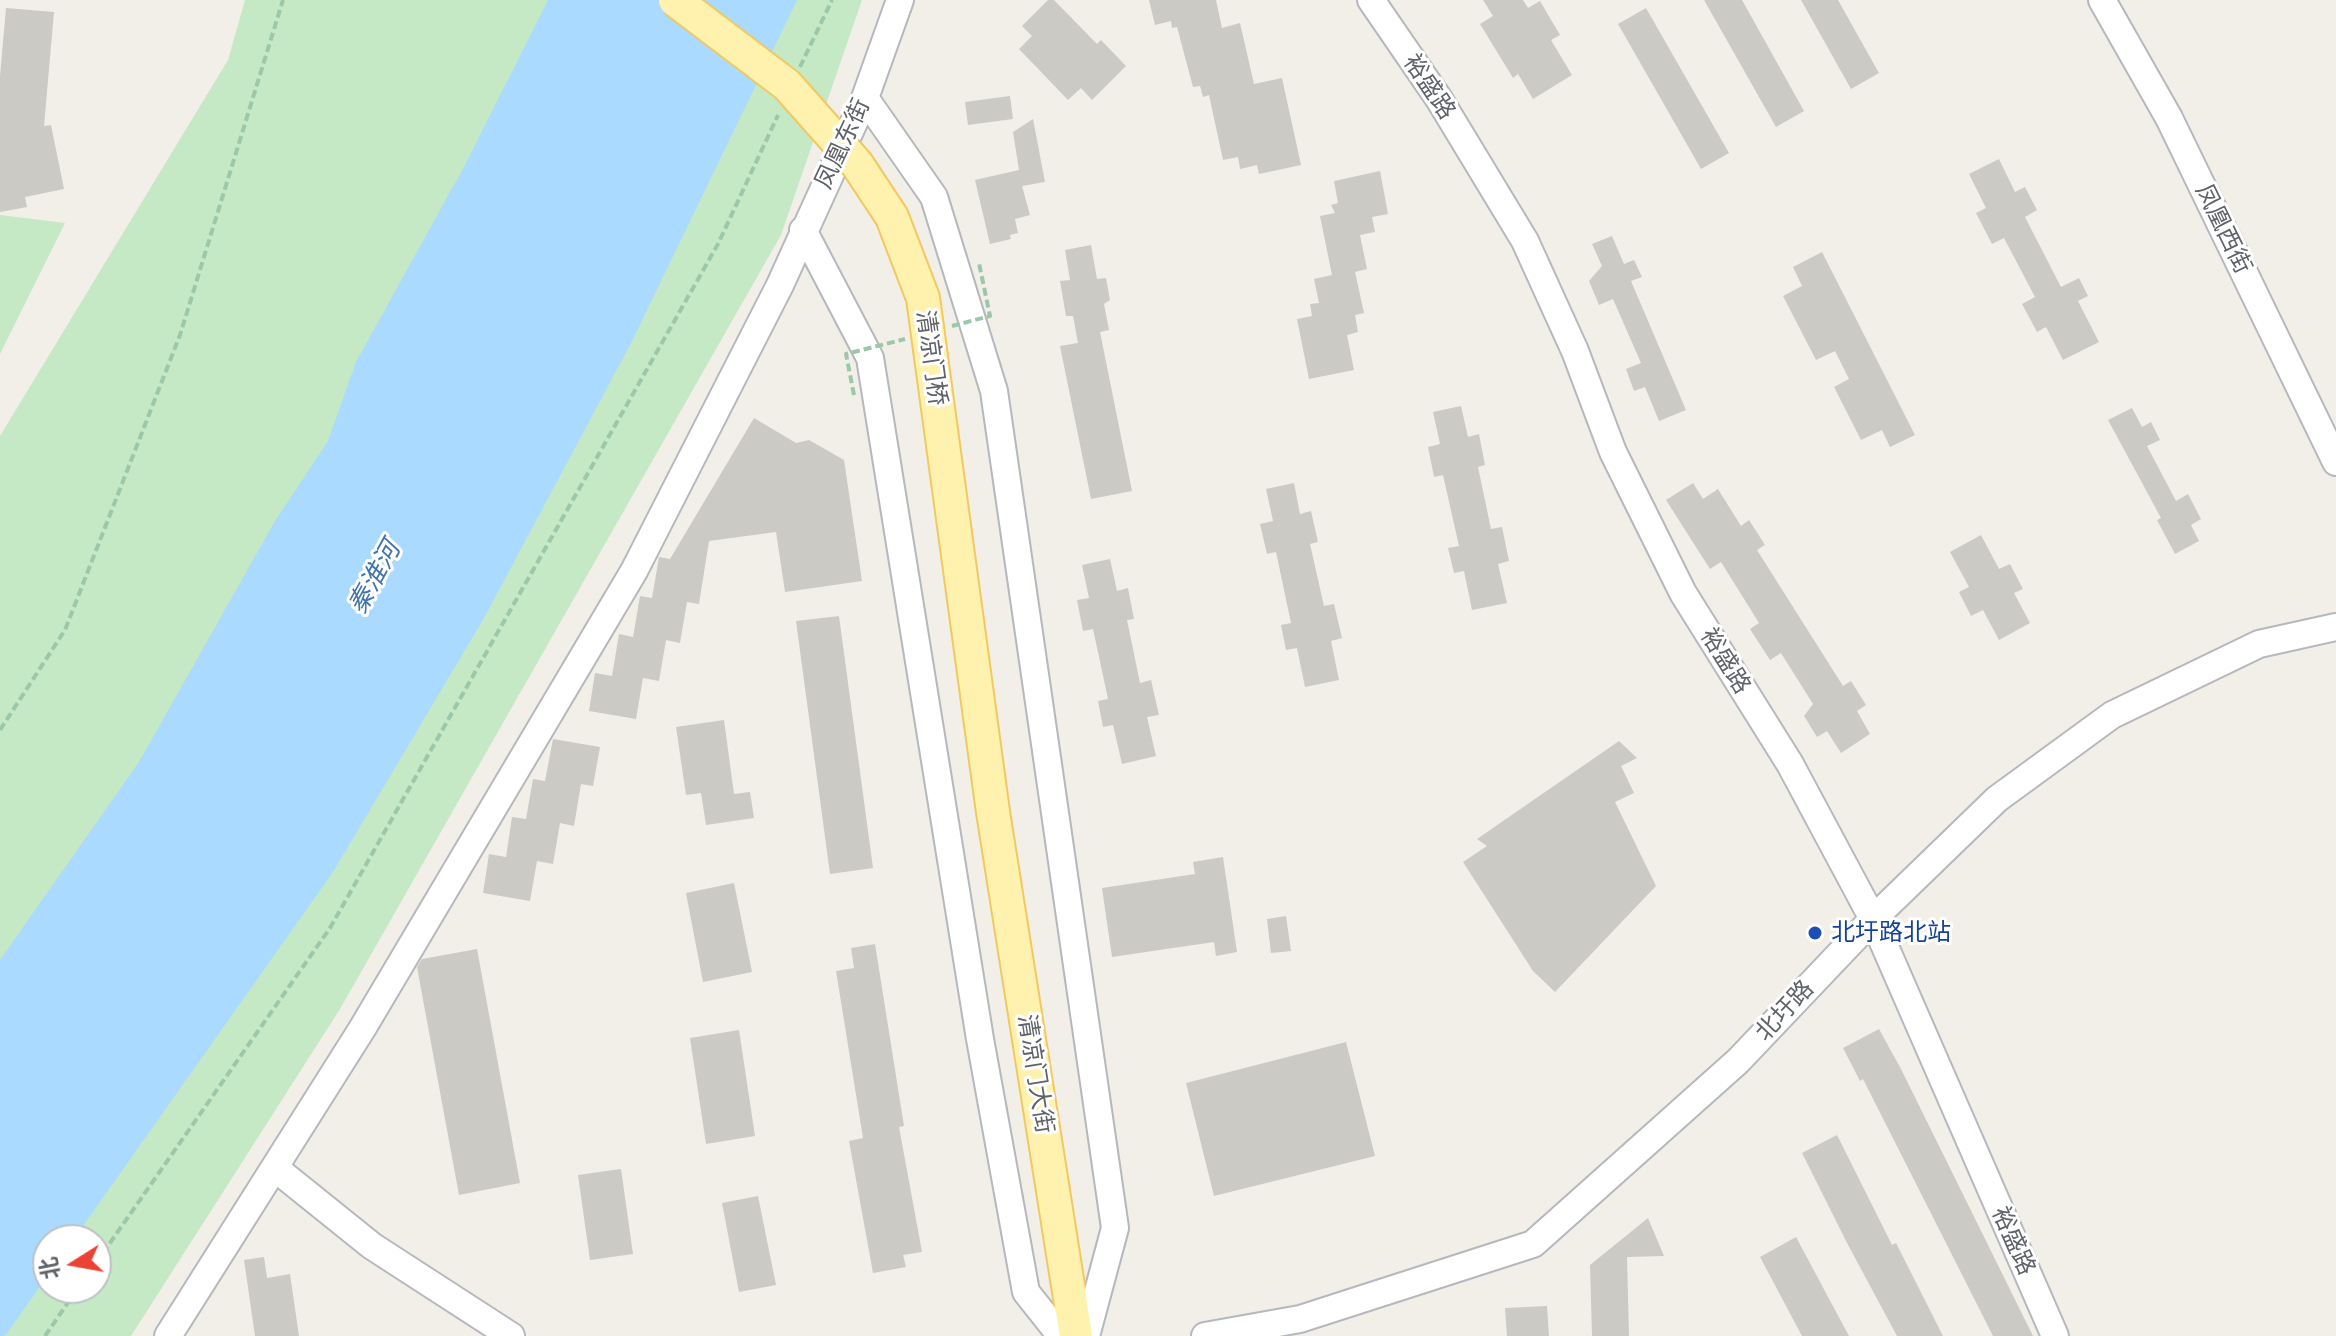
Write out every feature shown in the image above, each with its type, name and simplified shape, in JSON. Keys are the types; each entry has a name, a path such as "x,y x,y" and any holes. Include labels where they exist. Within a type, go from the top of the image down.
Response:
{"main road":[{"name":"清凉门桥","path":"675,0 787,85 857,164 892,217 923,298 993,812"},
{"name":"清凉门大街","path":"993,812 1076,1336"}],"street":[{"name":"凤凰东街","path":"168,1336 362,1029 634,571 780,285 865,98 900,0"},
{"name":"裕盛路","path":"1371,0 1439,99 1525,241 1575,351 1613,452 1683,593 1790,764 1873,919 2055,1336"},
{"name":"凤凰西街","path":"2102,0 2169,118 2336,462"},
{"path":"865,98 934,197 994,391 1115,1228 1086,1336"},
{"path":"803,230 870,358 977,1023 1026,1292 1061,1336"},
{"name":"北圩路","path":"1205,1336 1300,1319 1533,1244 1738,1061 1873,919 1997,799 2112,715 2259,644 2336,627"},
{"path":"275,1168 372,1246 511,1336"}],"path":[{"path":"0,730 65,630 180,335 283,0"},
{"path":"798,72 832,0"},
{"path":"112,1240 330,928 718,244 778,115"},
{"path":"45,1336 67,1304"}],"green space":[{"path":"245,0 862,0 781,235 340,1009 131,1336 0,1336 0,436 228,60"},
{"path":"0,215 65,223 0,354"}],"water":[{"name":"秦淮河","path":"548,0 797,0 631,343 484,618 333,872 84,1224 32,1224 32,1298 5,1336 0,1336 0,960 139,762 275,521 328,441 356,362 465,165"}],"building":[{"path":"1048,0 1054,0 1097,44 1101,40 1126,66 1092,100 1081,88 1068,100 1019,49 1032,36 1022,26"},
{"path":"1149,0 1216,0 1222,28 1240,23 1254,84 1282,78 1301,165 1259,174 1257,165 1240,169 1238,157 1223,160 1209,95 1203,97 1200,86 1193,87 1177,27 1172,28 1171,21 1155,25"},
{"path":"1483,0 1523,0 1528,8 1540,1 1560,35 1551,40 1572,75 1533,99 1518,74 1513,78 1480,24 1493,16"},
{"path":"1704,0 1742,0 1804,111 1776,127"},
{"path":"1801,0 1838,0 1879,73 1851,89"},
{"path":"6,8 54,12 44,126 51,125 64,189 25,197 27,207 0,212 0,76"},
{"path":"1646,8 1729,153 1701,169 1618,24"},
{"path":"1010,96 1013,119 968,125 965,102"},
{"path":"1033,119 1045,182 1022,186 1030,215 1015,219 1018,233 1010,235 1011,239 990,244 975,180 1019,170 1013,132"},
{"path":"1999,159 2015,192 2025,187 2037,210 2025,217 2061,287 2079,278 2088,296 2078,301 2099,342 2063,360 2046,327 2037,332 2022,304 2035,297 2004,238 1992,244 1976,213 1986,208 1969,174"},
{"path":"1380,171 1388,214 1372,217 1375,232 1360,235 1367,269 1355,272 1364,313 1355,315 1358,332 1347,335 1354,370 1309,379 1297,319 1312,316 1310,304 1319,303 1314,279 1332,275 1320,216 1335,213 1331,205 1338,203 1334,181"},
{"path":"1612,236 1624,264 1634,260 1642,277 1631,281 1686,410 1659,421 1645,387 1634,391 1626,369 1641,363 1613,299 1599,305 1589,281 1602,266 1592,244"},
{"path":"1091,245 1097,279 1106,278 1110,300 1104,304 1109,330 1100,332 1132,491 1091,499 1060,346 1078,343 1073,316 1066,316 1060,281 1070,280 1065,250"},
{"path":"1822,252 1915,435 1890,447 1882,430 1861,440 1834,387 1849,379 1835,351 1816,360 1783,296 1802,286 1793,267"},
{"path":"1461,406 1468,437 1479,434 1485,465 1478,467 1491,529 1502,527 1509,561 1498,564 1507,603 1472,610 1464,571 1454,573 1448,548 1459,546 1443,475 1434,477 1428,447 1440,444 1433,412"},
{"path":"2132,408 2142,427 2151,422 2160,440 2147,446 2176,501 2188,494 2201,519 2191,525 2199,541 2175,554 2157,520 2161,518 2108,420"},
{"path":"754,418 796,443 809,440 844,460 862,581 785,592 776,532 709,541 699,604 687,602 680,643 666,640 659,681 643,678 636,719 589,711 595,673 612,676 619,634 633,637 640,596 652,598 659,557 670,559"},
{"path":"1294,483 1300,514 1311,511 1318,542 1310,544 1324,606 1334,604 1342,638 1331,641 1339,680 1305,687 1297,648 1286,650 1281,625 1291,623 1276,552 1267,554 1260,524 1273,521 1266,489"},
{"path":"1693,483 1703,499 1718,489 1741,526 1749,520 1765,545 1757,550 1843,686 1851,681 1866,705 1857,711 1870,734 1841,753 1827,731 1817,737 1804,716 1813,704 1781,653 1770,660 1750,629 1759,623 1721,562 1710,569 1666,500"},
{"path":"1981,535 1999,569 2010,564 2023,589 2014,593 2030,623 1999,640 1983,610 1971,616 1959,592 1969,587 1950,552"},
{"path":"1110,559 1117,591 1128,588 1134,619 1127,620 1140,683 1151,680 1159,715 1147,717 1156,756 1122,764 1113,725 1103,727 1098,701 1108,699 1093,629 1083,631 1077,600 1089,598 1082,565"},
{"path":"839,616 873,868 830,874 796,621"},
{"path":"724,720 734,794 750,792 754,818 706,825 701,793 686,795 676,727"},
{"path":"553,739 600,747 593,786 581,784 574,826 560,823 553,864 537,861 530,901 483,893 489,854 506,857 512,817 526,819 533,779 545,781"},
{"path":"1619,741 1637,758 1621,766 1634,793 1615,802 1656,886 1555,992 1533,971 1463,862 1487,846 1477,839"},
{"path":"1223,857 1237,952 1216,956 1214,942 1112,957 1102,888 1195,874 1193,862"},
{"path":"734,883 752,972 703,982 686,893"},
{"path":"1286,916 1291,951 1271,953 1267,919"},
{"path":"875,944 904,1126 899,1127 922,1252 903,1255 906,1267 873,1273 849,1141 863,1138 836,971 854,968 851,948"},
{"path":"477,949 520,1183 459,1195 417,967 422,959"},
{"path":"1879,1029 2033,1336 1993,1336 1863,1079 1860,1081 1843,1048"},
{"path":"739,1030 755,1136 706,1144 690,1038"},
{"path":"1346,1042 1375,1156 1214,1196 1186,1083"},
{"path":"1837,1135 1892,1245 1896,1243 1943,1336 1897,1336 1847,1243 1802,1153"},
{"path":"621,1169 633,1254 590,1260 578,1175"},
{"path":"758,1196 776,1285 739,1292 722,1203"},
{"path":"1648,1218 1664,1256 1627,1257 1629,1336 1592,1336 1590,1265"},
{"path":"1796,1237 1849,1336 1802,1336 1760,1257"},
{"path":"264,1257 267,1278 290,1274 299,1336 255,1336 244,1260"},
{"path":"1547,1306 1549,1336 1507,1336 1505,1308"}],"place":[{"name":"北圩路北站","path":"1815,933"}]}
